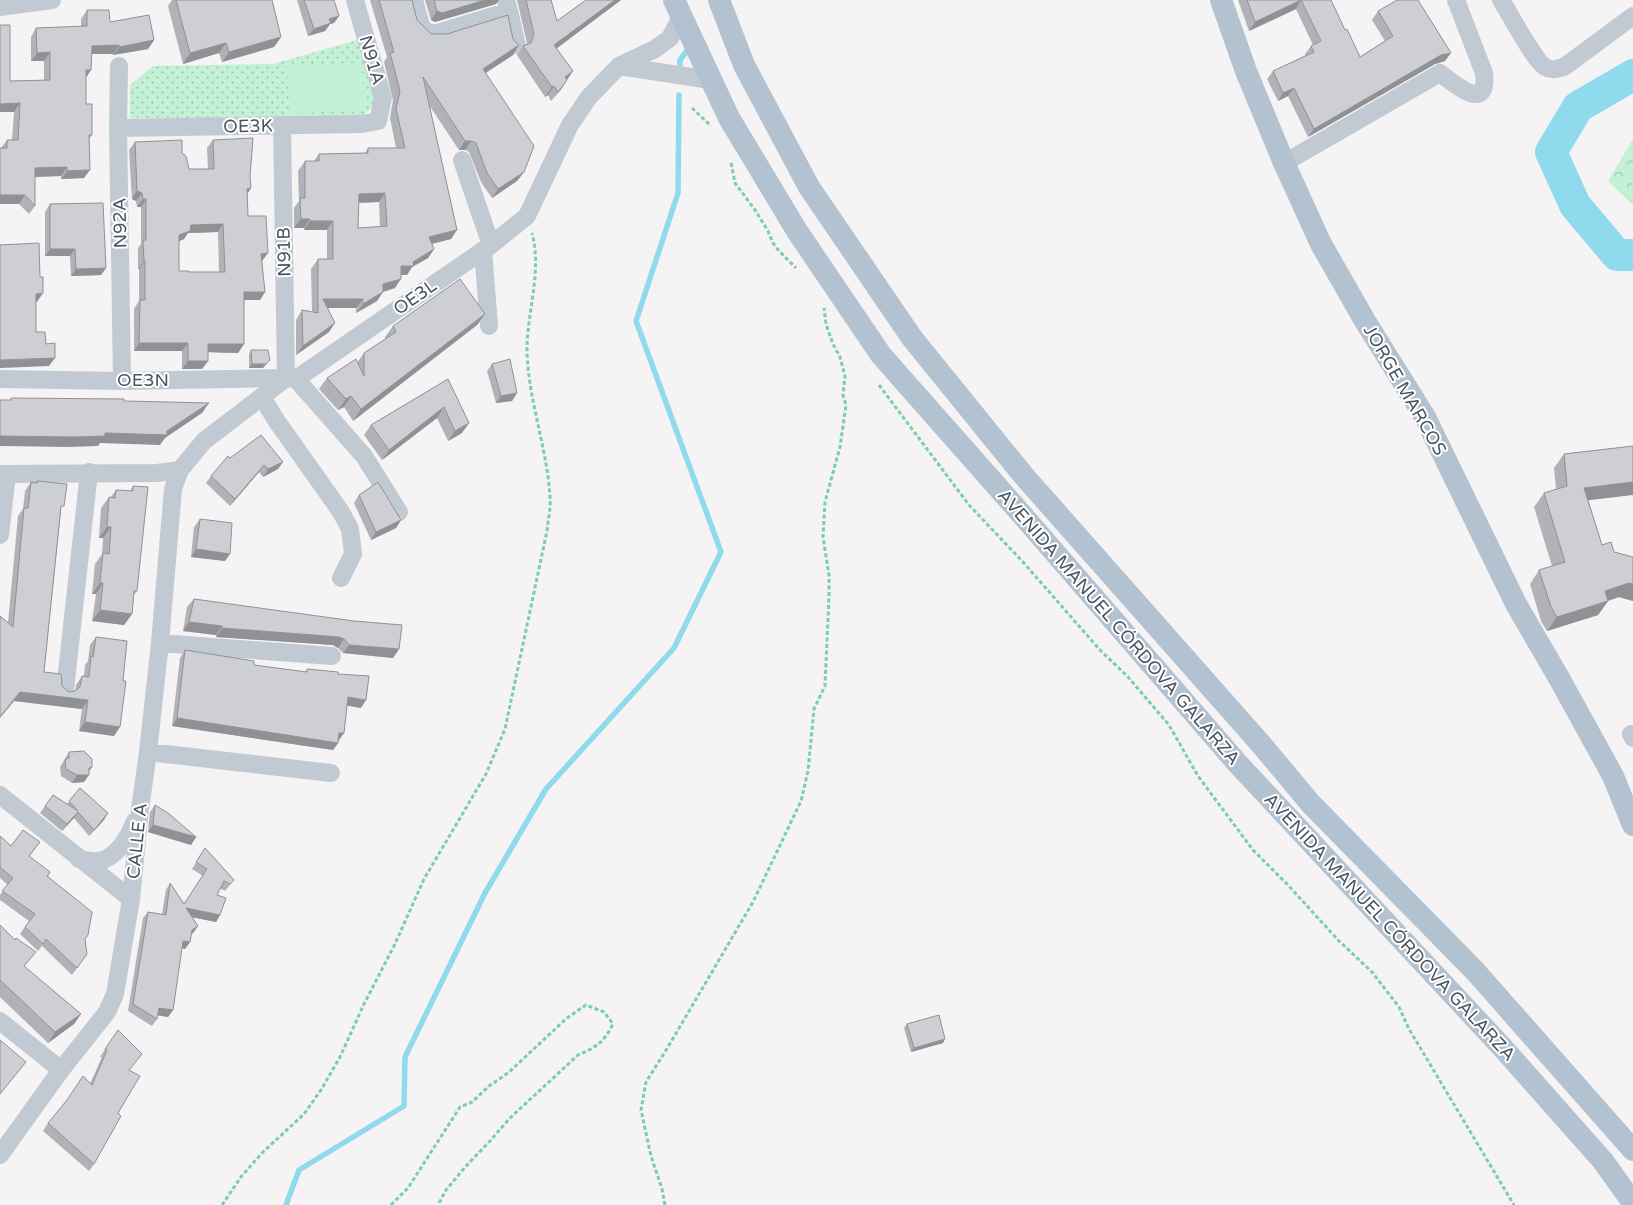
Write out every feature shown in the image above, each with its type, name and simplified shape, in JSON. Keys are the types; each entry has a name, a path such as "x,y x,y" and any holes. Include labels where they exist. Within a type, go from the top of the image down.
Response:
{"main road":[{"name":"AVENIDA MANUEL CÓRDOVA GALARZA","path":"719,0 744,64 809,187 912,338 1024,476 1260,743 1311,804 1475,971 1633,1150"},
{"name":"JORGE MARCOS","path":"1222,0 1246,71 1284,163 1321,244 1365,321 1425,417 1516,604 1613,776 1633,825"},
{"name":"AVENIDA MANUEL CÓRDOVA GALARZA","path":"677,9 729,118 797,231 882,356 1238,764 1502,1047 1603,1161 1633,1203"},
{"path":"1238,764 1260,743"}],"street":[{"path":"0,7 52,0"},
{"name":"N91A","path":"355,0 383,98 378,121"},
{"path":"414,0 421,26 428,33 437,34 507,5 517,45"},
{"path":"1284,163 1440,73 1470,94 1476,94 1482,90 1485,83 1484,73 1456,0"},
{"path":"1501,0 1534,54 1543,66 1552,70 1564,67 1633,16"},
{"name":"OE3L","path":"173,489 180,470 204,441 262,397 487,248 527,216 570,125 589,97 619,66 655,49 670,38 677,9"},
{"name":"N92A","path":"119,66 118,128 122,380"},
{"path":"619,66 711,80"},
{"name":"OE3K","path":"118,128 362,124 378,121"},
{"name":"N91B","path":"282,125 291,378"},
{"path":"462,160 487,248 490,326"},
{"path":"291,378 364,456 399,512"},
{"name":"OE3N","path":"0,379 291,378"},
{"path":"262,397 341,512 350,529 353,554 341,578"},
{"path":"0,535 3,474 157,473 180,470"},
{"path":"65,690 88,472"},
{"name":"CALLE A","path":"0,1155 61,1070 107,1012 115,994 131,899 148,752 160,643 173,489"},
{"path":"160,643 332,656"},
{"path":"148,752 331,773"},
{"path":"0,795 131,899"},
{"path":"79,859 100,861 112,856 129,836 140,809"},
{"path":"0,1020 61,1070"}],"path":[{"path":"692,108 715,130"},
{"path":"729,155 735,183 755,210 779,252 798,270"},
{"path":"222,1205 241,1177 262,1153 304,1114 321,1090 340,1057 424,879 486,774 505,728 547,531 550,498 528,373 527,345 536,267 533,236 527,216"},
{"path":"820,300 829,315"},
{"path":"665,1205 651,1156 641,1110 646,1082 668,1048 753,902 801,801 808,770 814,709 825,686 829,596 824,537 826,502 840,447 846,405 843,395 845,376 840,357 826,324 824,307"},
{"path":"878,385 969,505 1100,650 1128,677 1169,725 1198,776 1253,850 1338,940 1372,972 1399,1007 1409,1029 1514,1205"},
{"path":"391,1205 408,1188 460,1107 472,1102 489,1086 508,1073 567,1018 586,1005 604,1012 613,1024 606,1039 592,1050 578,1055 510,1118 446,1190 438,1205"}],"green space":[{"path":"357,40 376,91 374,105 361,118 130,118 130,85 153,66 273,64"},
{"path":"362,62 364,109 290,114 287,67"},
{"path":"1633,139 1633,205 1608,181"}],"building":[{"path":"176,0 272,0 281,37 229,52 226,43 190,53"},
{"path":"304,0 334,0 339,16 329,19 331,23 314,29"},
{"path":"379,0 412,0 417,20 431,34 447,34 508,15 513,39 519,45 483,69 534,146 524,172 498,189 487,173 476,143 465,141 423,77 457,230 429,237 434,249 413,262 414,266 401,266 401,279 383,284 383,292 363,304 363,299 323,299 335,323 303,346 302,310 318,313 318,259 333,259 333,221 301,219 300,198 305,198 305,161 319,161 319,154 368,153 368,148 405,148 396,109 400,91 390,53 394,52","holes":["385,193 387,226 358,228 359,194"]},
{"path":"434,0 485,0 442,13 437,11"},
{"path":"526,0 551,0 557,21 586,0 615,0 554,45 573,71 565,77 567,80 558,92 554,86 552,87 523,46 531,43 534,34"},
{"path":"1247,0 1301,0 1255,22"},
{"path":"1301,0 1331,0 1360,57 1393,36 1378,11 1397,0 1418,0 1451,53 1441,55 1314,129 1294,88 1283,93 1273,71 1314,52 1311,46 1321,41"},
{"path":"87,10 109,10 110,22 149,15 154,40 119,47 119,45 92,46 91,70 86,70 86,104 92,104 92,135 89,135 90,170 67,171 67,167 35,168 35,206 25,195 0,195 0,148 7,148 7,140 18,140 20,103 0,104 0,25 10,25 10,81 50,80 50,52 37,53 36,28 87,26"},
{"path":"253,138 251,188 247,189 248,216 266,216 268,253 261,254 265,292 244,292 244,344 208,344 208,361 188,361 188,343 139,343 140,300 145,300 143,240 146,240 146,199 143,199 142,193 137,191 135,142 182,140 182,153 186,156 189,169 214,169 213,140","holes":["223,224 225,272 179,271 179,235 190,231 191,225"]},
{"path":"103,203 106,268 76,269 75,249 50,249 50,204"},
{"path":"39,243 40,277 43,277 43,293 36,294 36,332 45,332 46,344 55,343 55,358 0,360 0,245"},
{"path":"460,279 485,314 361,409 351,396 346,399 327,378 356,359 364,376 364,353 396,332 393,326"},
{"path":"251,350 268,350 270,360 266,364 252,364"},
{"path":"510,359 517,393 501,396 492,364"},
{"path":"448,379 469,423 455,431 444,407 389,450 371,425"},
{"path":"11,398 124,399 124,401 209,403 167,431 167,435 105,433 105,436 75,437 0,436 0,400 11,400"},
{"path":"261,435 283,462 268,469 264,465 235,499 211,476 228,456 230,458"},
{"path":"1633,446 1633,482 1584,488 1602,545 1611,542 1614,552 1633,557 1633,584 1629,583 1605,591 1608,601 1557,617 1551,607 1539,570 1565,562 1544,493 1567,486 1564,454"},
{"path":"37,481 67,484 64,506 61,506 44,672 61,674 62,686 69,692 75,691 80,687 82,676 89,677 91,656 93,657 96,637 127,641 123,681 126,681 120,727 85,722 88,700 20,692 0,717 0,616 13,627 24,508 28,508 31,482 37,483"},
{"path":"378,482 401,520 376,532 359,495"},
{"path":"133,486 148,487 137,591 134,591 132,614 100,610 103,583 100,583 103,553 109,554 111,527 107,527 109,497 115,498 116,490 133,491"},
{"path":"200,519 232,523 230,554 196,549"},
{"path":"194,599 354,621 402,625 399,649 349,645 344,639 339,637 222,628 222,626 189,622"},
{"path":"185,650 254,661 254,665 307,672 307,669 369,676 366,700 348,697 344,733 339,733 338,743 177,718"},
{"path":"84,751 92,759 89,775 77,775 66,769 65,760 69,758 69,752"},
{"path":"80,788 108,813 94,830 78,812 67,824 45,806 53,795 78,811 69,801"},
{"path":"155,805 168,813 196,837 153,825"},
{"path":"23,830 40,842 29,856 50,872 47,876 92,912 88,935 85,939 87,954 77,968 46,939 43,944 25,927 35,914 2,891 13,878 0,867 0,836 11,846"},
{"path":"205,848 234,880 230,884 224,881 217,895 226,898 220,915 186,908 198,926 192,930 190,942 183,941 173,1010 159,1008 157,1019 133,1004 148,912 166,915 170,883 184,904 207,869 196,862"},
{"path":"0,925 15,940 16,938 36,952 24,966 81,1014 55,1032 0,980"},
{"path":"939,1015 945,1039 914,1048 907,1024"},
{"path":"118,1030 142,1054 129,1070 140,1076 118,1113 121,1116 94,1164 48,1123 67,1100 83,1076 92,1085 107,1050 105,1049"},
{"path":"0,1040 26,1062 0,1094"}],"waterway":[{"path":"680,65 680,60 689,48"},
{"path":"1633,75 1578,107 1551,152 1575,205 1617,255 1633,255"},
{"path":"286,1205 299,1170 404,1106 405,1057 485,893 546,789 674,648 721,552 636,321 678,193 679,95"}]}
